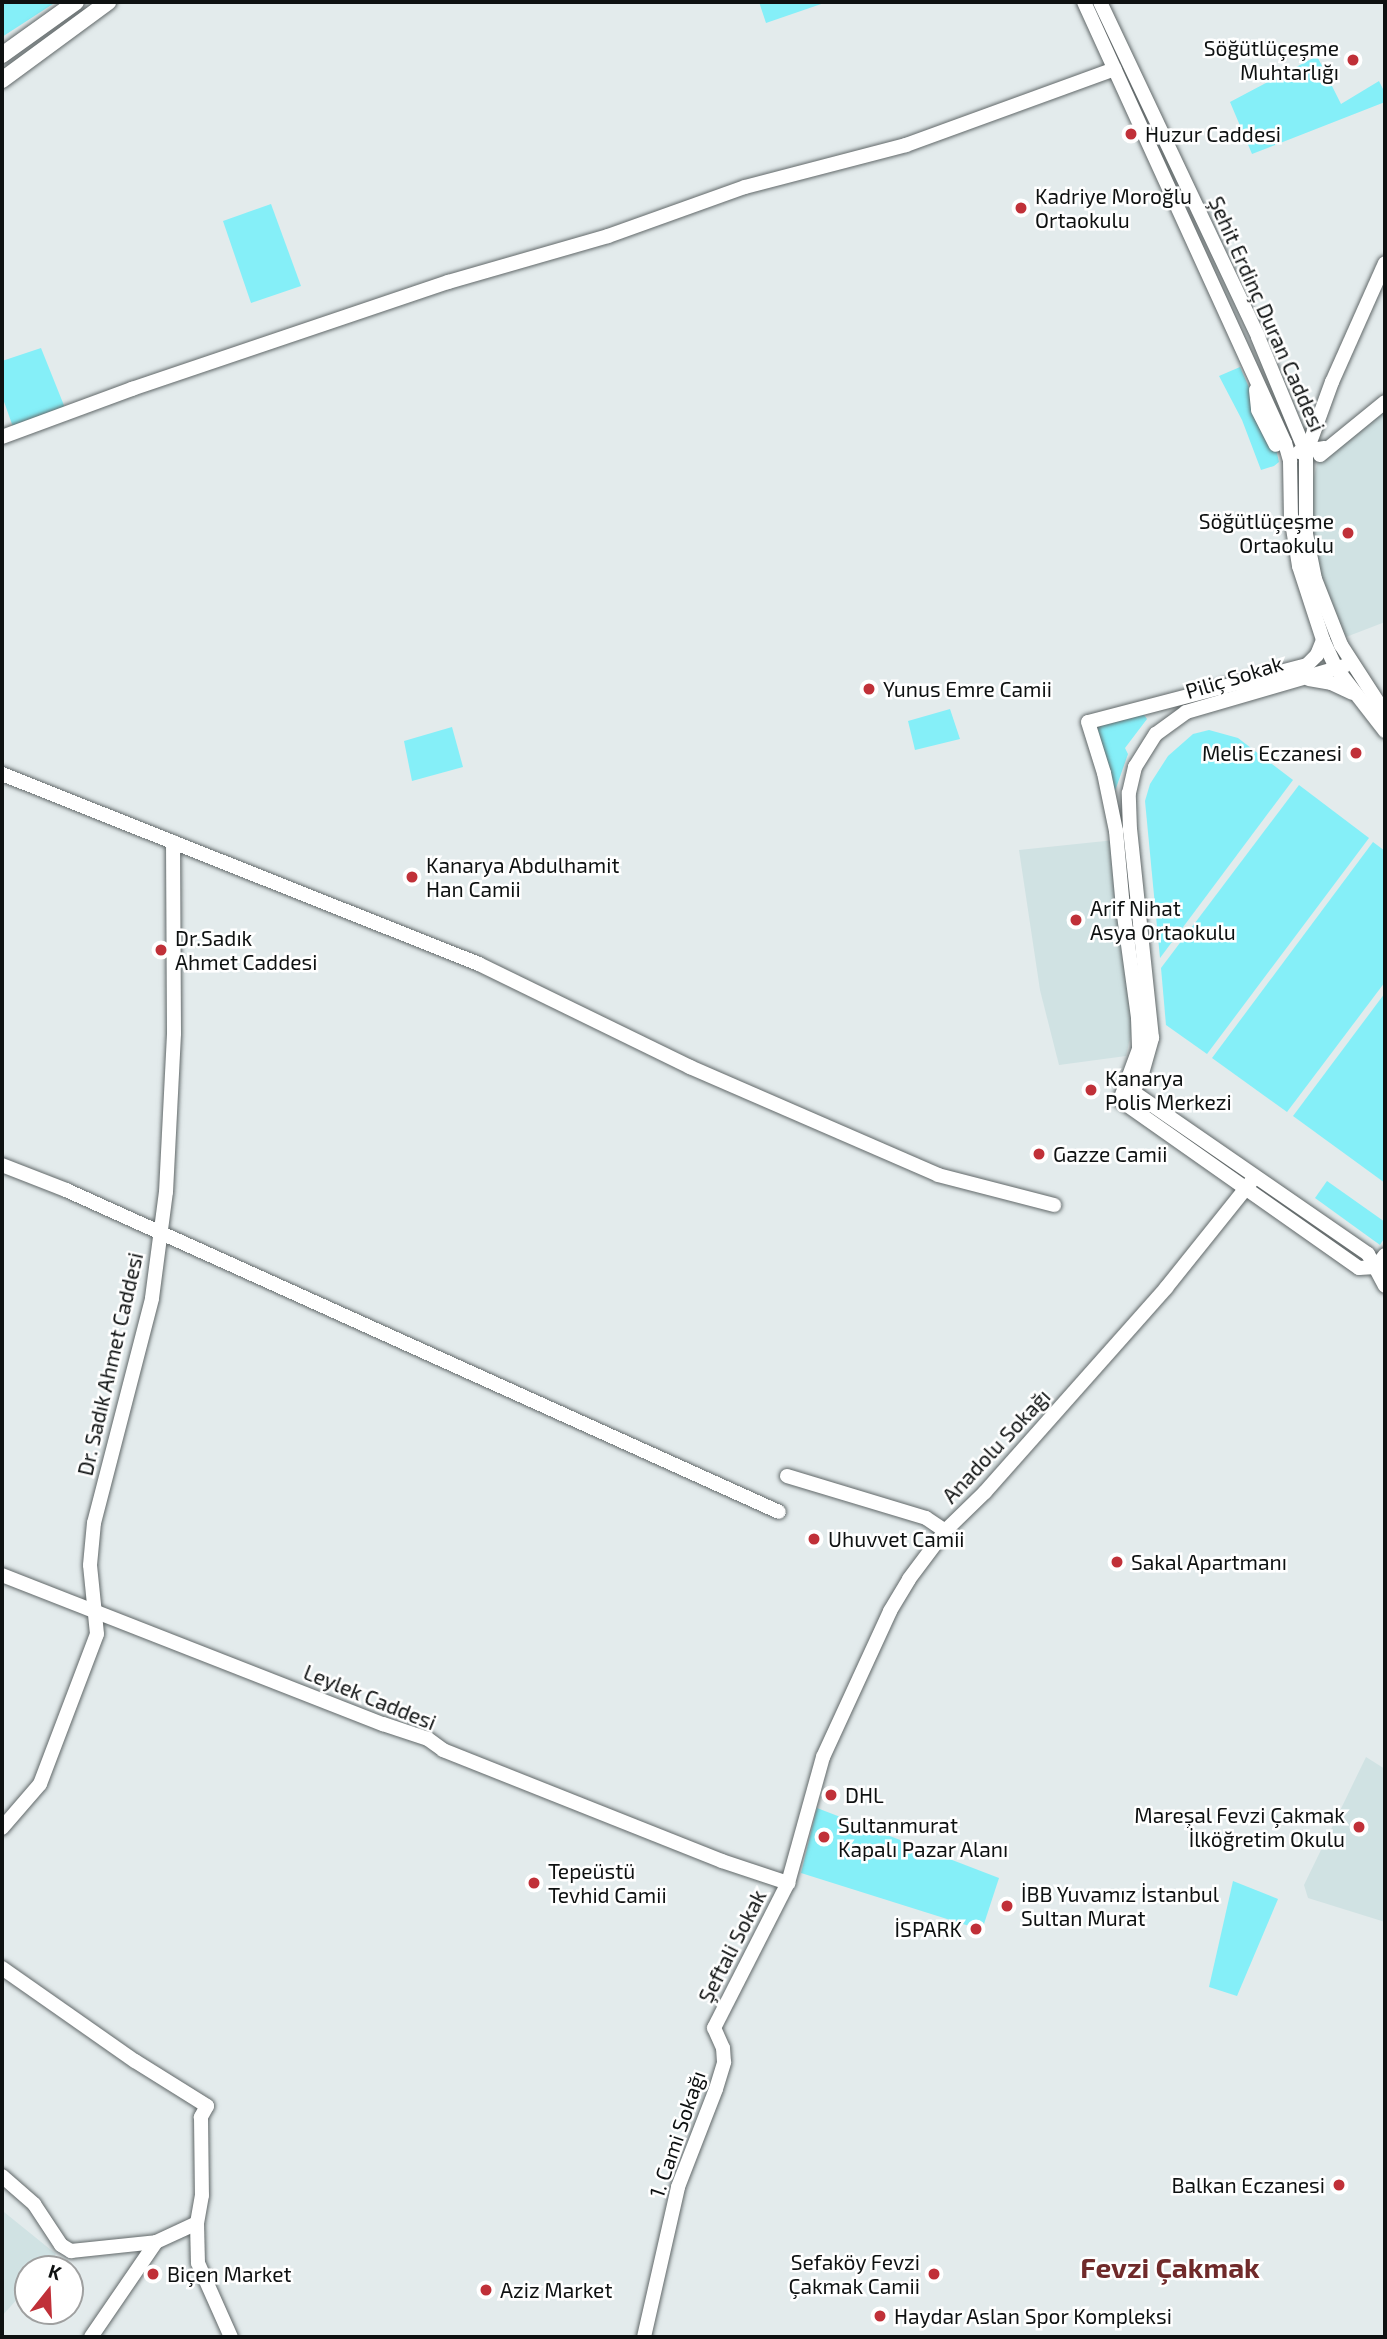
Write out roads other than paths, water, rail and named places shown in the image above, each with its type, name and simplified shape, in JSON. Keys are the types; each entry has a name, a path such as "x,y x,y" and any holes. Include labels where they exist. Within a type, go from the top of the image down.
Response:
{"main road":[{"path":"2,55 76,2"},
{"path":"2,80 108,2"}],"street":[{"name":"Şehit Erdinç Duran Caddesi","path":"1084,2 1287,450 1299,566 1335,668 1364,695"},
{"name":"Şehit Erdinç Duran Caddesi","path":"1100,2 1258,337 1306,453"},
{"path":"2,437 132,389 448,282 608,236 734,190 906,145 1115,69"},
{"path":"1290,493 1321,412 1385,263"},
{"path":"1307,474 1325,448 1385,402"},
{"path":"1290,414 1306,422 1321,412"},
{"path":"1299,434 1287,450 1306,453 1325,448"},
{"path":"1306,453 1304,503 1309,558 1340,645 1385,731"},
{"path":"1323,640 1317,655 1307,665 1249,687 1088,722 1104,773 1116,831 1138,1018 1139,1049 1126,1096 1251,1182 1359,1268 1376,1267 1385,1255"},
{"path":"1335,668 1340,645"},
{"name":"Piliç Sokak","path":"1126,1096 1141,1077 1152,1038 1129,830 1129,793 1135,767 1156,734 1186,712 1249,687 1303,678 1351,665"},
{"path":"1303,678 1331,683 1364,695 1385,713"},
{"path":"2,774 479,964 690,1067 938,1175 1054,1205"},
{"name":"Dr. Sadık Ahmet Caddesi","path":"2,1828 40,1784 97,1634 90,1565 94,1523 152,1298 166,1192 174,1033 173,842"},
{"path":"2,1166 161,1232 779,1512"},
{"name":"Anadolu Sokağı","path":"788,1883 817,1775 837,1723 890,1611 909,1579 945,1531 985,1492 1166,1288 1251,1182"},
{"path":"1376,1267 1385,1286"},
{"path":"787,1476 926,1518 945,1531"},
{"name":"Leylek Caddesi","path":"2,1575 383,1724 428,1739 443,1750 722,1861 788,1883"},
{"name":"Şeftali Sokak","path":"714,2028 788,1883"},
{"path":"2,1968 33,1987 135,2061 207,2106 201,2117 202,2195 197,2223 198,2263 231,2337"},
{"name":"1. Cami Sokağı","path":"645,2337 678,2188 724,2062 723,2048 714,2028"},
{"path":"2,2176 34,2204 61,2245 71,2250 156,2242 197,2223"},
{"path":"91,2337 156,2242"}],"place":[{"name":"Söğütlüçeşme Muhtarlığı","path":"1353,60"},
{"name":"Huzur Caddesi","path":"1131,134"},
{"name":"Kadriye Moroğlu Ortaokulu","path":"1021,208"},
{"name":"Söğütlüçeşme Ortaokulu","path":"1348,533"},
{"name":"Yunus Emre Camii","path":"869,689"},
{"name":"Melis Eczanesi","path":"1356,753"},
{"name":"Kanarya Abdulhamit Han Camii","path":"412,877"},
{"name":"Arif Nihat Asya Ortaokulu","path":"1076,920"},
{"name":"Dr.Sadık Ahmet Caddesi","path":"161,950"},
{"name":"Kanarya Polis Merkezi","path":"1091,1090"},
{"name":"Gazze Camii","path":"1039,1154"},
{"name":"Uhuvvet Camii","path":"814,1539"},
{"name":"Sakal Apartmanı","path":"1117,1562"},
{"name":"DHL","path":"831,1795"},
{"name":"Mareşal Fevzi Çakmak İlköğretim Okulu","path":"1359,1827"},
{"name":"Sultanmurat Kapalı Pazar Alanı","path":"824,1837"},
{"name":"Tepeüstü Tevhid Camii","path":"534,1883"},
{"name":"İBB Yuvamız İstanbul Sultan Murat","path":"1007,1906"},
{"name":"İSPARK","path":"976,1929"},
{"name":"Balkan Eczanesi","path":"1339,2185"},
{"name":"Biçen Market","path":"153,2274"},
{"name":"Sefaköy Fevzi Çakmak Camii","path":"934,2274"},
{"name":"Aziz Market","path":"486,2290"},
{"name":"Haydar Aslan Spor Kompleksi","path":"880,2316"}],"district":[{"name":"Fevzi Çakmak","path":"1170,2267"}]}
